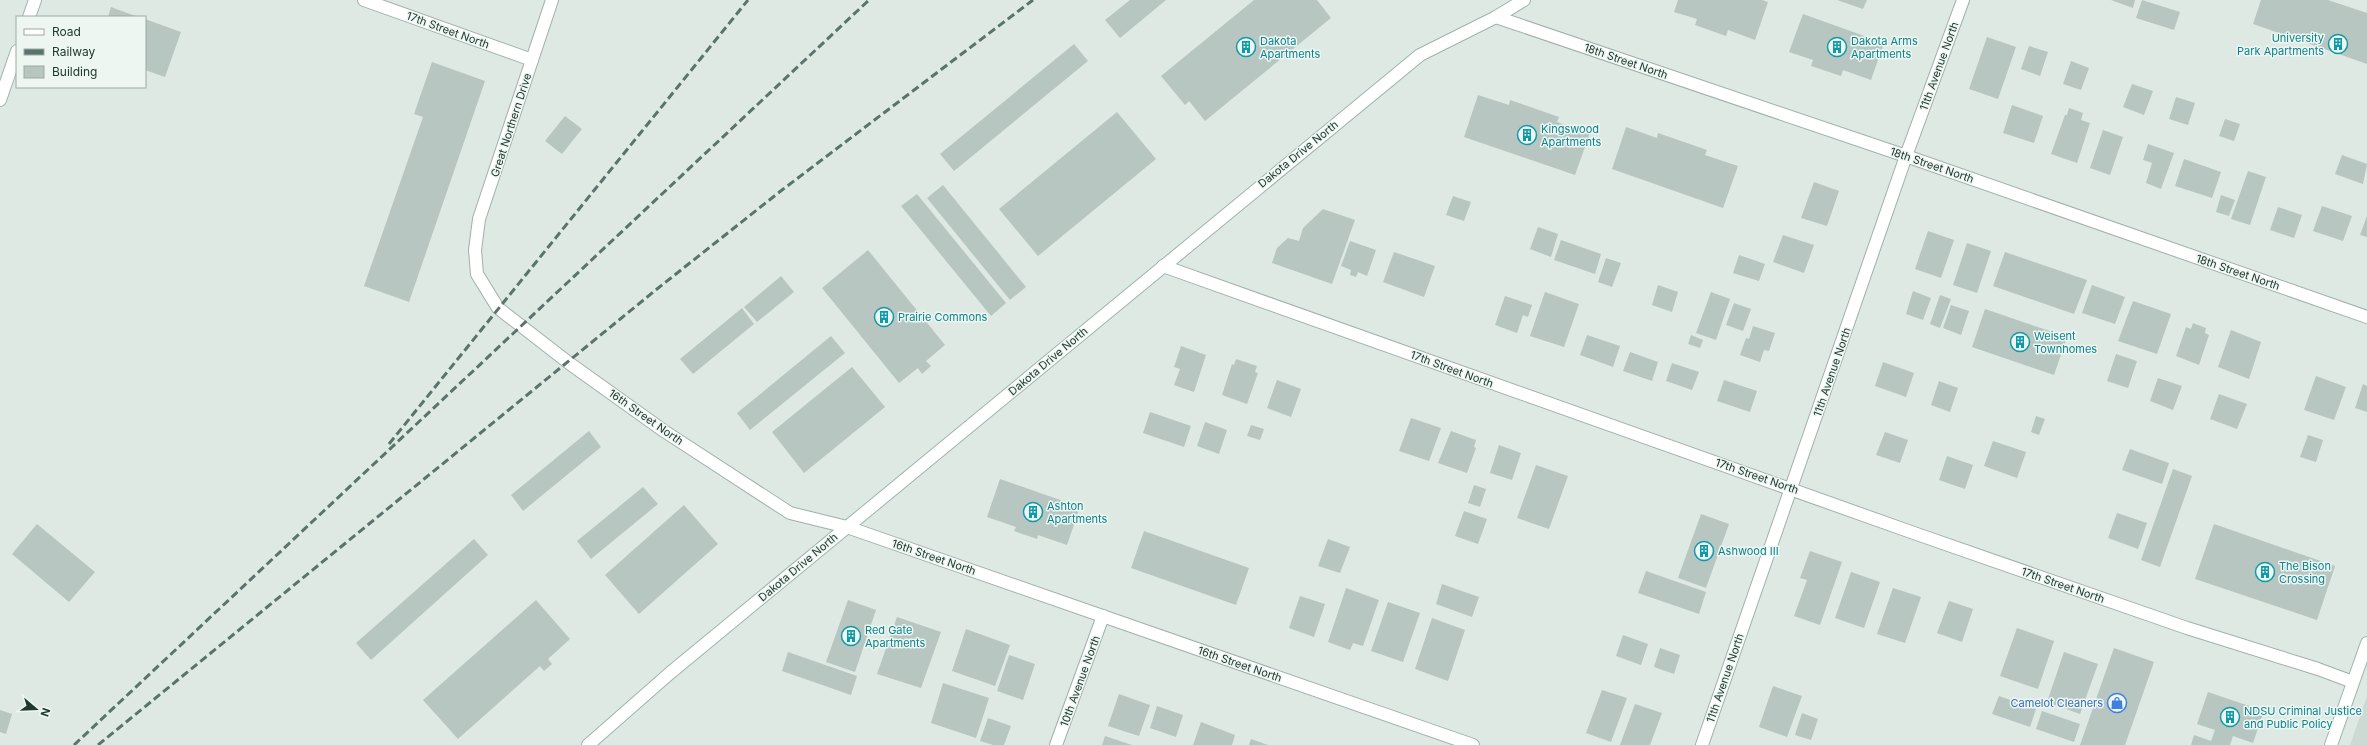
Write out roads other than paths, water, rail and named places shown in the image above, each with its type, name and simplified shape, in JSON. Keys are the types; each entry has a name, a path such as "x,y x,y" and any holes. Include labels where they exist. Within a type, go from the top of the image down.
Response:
{"street":[{"path":"29,16 35,0"},
{"name":"17th Street North","path":"364,0 532,60"},
{"name":"Great Northern Drive","path":"475,250 479,219 552,0"},
{"name":"Dakota Drive North","path":"588,745 670,673 1420,55 1496,17 1524,0"},
{"name":"11th Avenue North","path":"1702,745 1906,156 1963,0"},
{"name":"18th Street North","path":"1496,17 1906,156 2367,317"},
{"path":"0,100 16,54"},
{"name":"16th Street North","path":"475,250 477,274 498,308 569,363 664,431 790,513 847,527 1473,745"},
{"name":"17th Street North","path":"1163,266 2187,628 2318,669 2353,682"},
{"name":"10th Avenue North","path":"1056,745 1104,616"},
{"path":"2332,745 2367,643"}],"railway":[{"path":"389,444 748,0"},
{"path":"74,745 869,0"},
{"path":"98,745 657,289 782,190 1033,0"}],"place":[{"name":"University Park Apartments","path":"2338,44"},
{"name":"Dakota Apartments","path":"1246,47"},
{"name":"Dakota Arms Apartments","path":"1837,47"},
{"name":"Kingswood Apartments","path":"1527,135"},
{"name":"Prairie Commons","path":"884,317"},
{"name":"Weisent Townhomes","path":"2020,342"},
{"name":"Ashton Apartments","path":"1033,512"},
{"name":"Ashwood III","path":"1704,551"},
{"name":"The Bison Crossing","path":"2265,572"},
{"name":"Red Gate Apartments","path":"851,636"},
{"name":"Camelot Cleaners","path":"2117,703"},
{"name":"NDSU Criminal Justice and Public Policy","path":"2230,717"}]}
